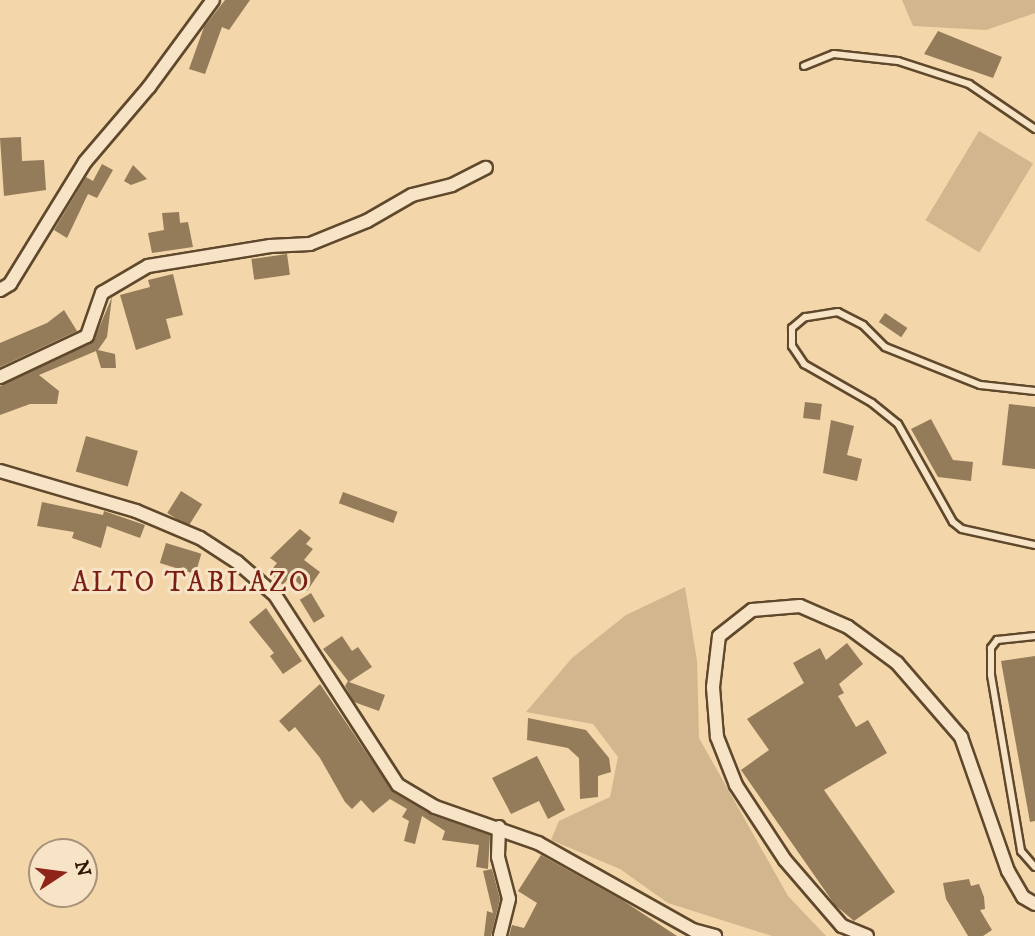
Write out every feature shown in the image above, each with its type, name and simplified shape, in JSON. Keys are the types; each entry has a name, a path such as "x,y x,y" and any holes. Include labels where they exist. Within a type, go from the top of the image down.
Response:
{"street":[{"path":"0,290 10,284 85,162 149,87 213,0"},
{"path":"0,377 87,336 102,293 148,266 270,246 310,244 367,221 412,195 452,185 486,169"},
{"path":"0,471 136,510 200,538 237,562 275,595 398,785 435,807 499,827 538,843 693,930 715,936"},
{"path":"867,936 842,926 785,860 736,785 717,737 713,687 719,636 752,610 800,606 849,627 897,663 961,737 1008,871 1023,897 1035,904"},
{"path":"499,827 498,857 509,899 500,936"}],"lane":[{"path":"804,66 834,54 898,61 969,84 1035,129"},
{"path":"1035,391 980,385 944,371 885,347 863,325 838,312 805,317 792,328 792,346 804,364 872,403 898,424 953,522 962,529 1035,545"},
{"path":"1035,636 997,640 991,648 991,675 1021,851 1035,867"}],"shaded area":[{"path":"902,0 1035,0 1035,13 986,30 913,26"},
{"path":"979,131 1033,163 979,253 925,220"},
{"path":"685,587 697,661 699,738 788,896 826,936 772,936 668,903 620,869 551,840 559,821 610,797 618,757 593,724 526,712 572,658 626,615"}],"building":[{"path":"225,0 250,0 229,30 222,27 205,74 189,69 204,27"},
{"path":"938,31 1002,57 993,78 924,54"},
{"path":"21,137 22,161 44,160 46,190 4,196 0,138"},
{"path":"102,164 113,170 97,198 88,194 67,238 54,230 86,177 93,181"},
{"path":"133,165 147,179 131,185 124,181"},
{"path":"179,212 180,223 188,222 193,247 152,253 148,233 164,230 162,213"},
{"path":"287,254 290,275 254,280 251,259"},
{"path":"173,274 183,315 166,319 171,338 136,350 120,295 150,287 148,280"},
{"path":"112,297 107,337 98,350 115,354 116,368 101,368 96,351 39,375 59,391 57,404 30,404 0,415 0,386 93,342"},
{"path":"64,310 77,331 0,367 0,343 47,323"},
{"path":"885,313 907,328 901,337 879,322"},
{"path":"805,402 822,404 820,420 803,418"},
{"path":"1009,404 1035,407 1035,469 1002,465"},
{"path":"931,419 953,460 973,462 971,481 938,477 911,429"},
{"path":"831,420 854,426 847,455 862,459 857,481 823,473"},
{"path":"86,436 138,451 128,486 76,472"},
{"path":"181,491 202,504 188,526 167,513"},
{"path":"343,492 398,512 393,523 339,503"},
{"path":"42,502 103,515 104,511 145,525 140,538 107,526 101,548 72,538 74,532 37,526"},
{"path":"300,529 311,538 306,544 313,549 304,560 320,572 307,591 290,576 283,585 269,573 277,563 270,558"},
{"path":"166,543 201,554 195,574 160,563"},
{"path":"311,593 325,616 314,623 300,600"},
{"path":"266,608 302,661 283,674 270,656 274,653 249,622"},
{"path":"342,636 352,651 358,647 372,667 349,682 385,695 379,711 354,702 345,686 348,681 323,649"},
{"path":"847,643 863,664 839,684 844,693 838,696 856,727 868,720 887,753 824,790 895,892 854,921 835,905 741,770 769,750 747,719 804,683 793,663 820,648 826,660"},
{"path":"1035,656 1035,821 1030,822 1001,661"},
{"path":"320,684 393,792 432,815 490,835 488,869 476,867 479,845 442,840 445,831 422,816 415,844 404,841 409,821 402,817 407,809 390,799 373,813 361,800 352,809 345,802 320,758 295,727 289,732 279,721"},
{"path":"528,718 586,730 609,758 611,772 598,776 598,797 580,799 579,758 568,748 527,740"},
{"path":"537,756 565,810 548,819 539,801 511,814 492,778"},
{"path":"541,855 622,900 677,936 509,936 512,925 524,928 537,903 518,891"},
{"path":"492,869 500,899 491,936 484,936 487,911 493,913 483,871"},
{"path":"969,879 971,886 979,884 984,897 985,909 980,910 992,930 983,936 968,936 946,899 943,883"}],"district":[{"name":"ALTO TABLAZO","path":"191,583"}]}
